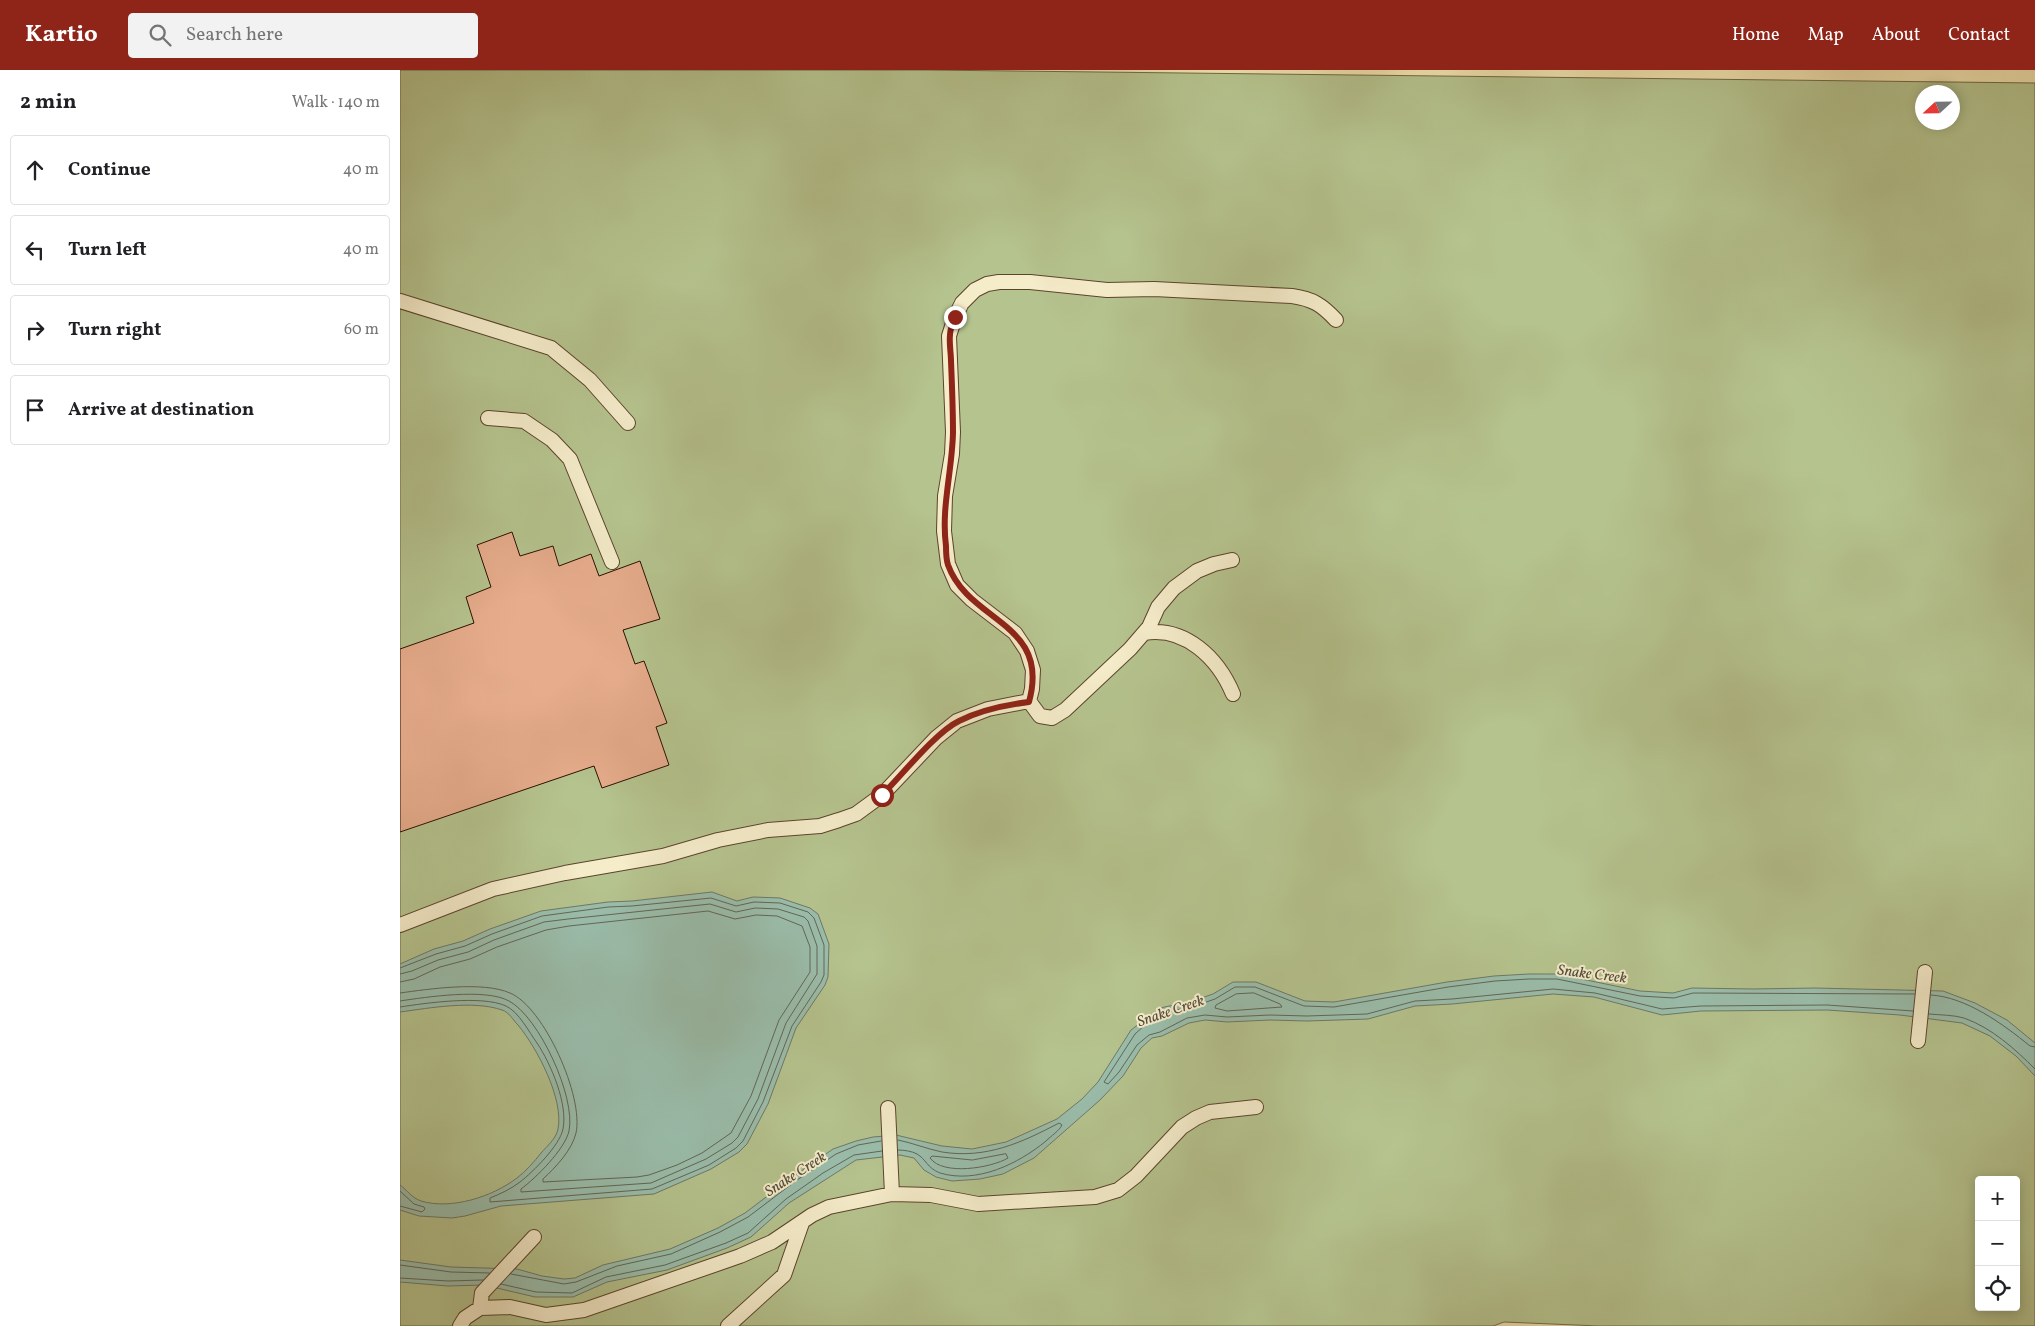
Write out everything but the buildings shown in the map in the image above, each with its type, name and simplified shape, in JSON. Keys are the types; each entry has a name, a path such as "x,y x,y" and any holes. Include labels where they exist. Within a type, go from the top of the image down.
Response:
{"lane":[{"path":"1029,702 1033,670 1027,651 1015,633 972,600 957,585 948,564 944,531 945,496 952,454 953,432 950,336 955,317 962,303 975,290 987,284 1030,282 1061,287 1107,290 1164,289 1292,296 1308,298 1325,308 1336,320"},
{"path":"400,301 551,348 590,380 628,423"},
{"path":"488,418 524,421 552,440 570,459 612,562"},
{"path":"1029,702 1040,716 1052,718 1065,710 1116,664 1144,633 1149,627 1158,607 1174,588 1198,571 1214,564 1232,560"},
{"path":"1144,633 1158,631 1174,634 1194,644 1215,662 1226,676 1232,694"},
{"path":"400,925 493,889 565,873 663,856 718,840 768,830 820,826 856,814 882,795 936,738 957,721 988,709 1029,702"},
{"path":"1918,1041 1925,972"},
{"path":"460,1326 465,1318 480,1308 510,1307 546,1315 584,1310 740,1256 772,1242 812,1215 829,1207 892,1194 931,1195 978,1204 1095,1197 1118,1190 1136,1176 1182,1127 1196,1118 1210,1112 1256,1107"},
{"path":"888,1108 892,1194"},
{"path":"728,1326 784,1275 802,1223"},
{"path":"480,1308 482,1293 516,1258 524,1246 534,1238"}],"green space":[{"path":"400,70 927,70 2035,83 2035,1326 1599,1326 1504,1322 1493,1326 400,1326"}],"water":[{"path":"712,892 737,901 753,897 780,898 810,908 818,914 829,944 828,977 825,985 796,1028 768,1104 747,1144 739,1152 711,1169 654,1194 501,1206 452,1218 419,1216 400,1210 400,1185 418,1200 445,1204 471,1200 507,1185 527,1169 553,1139 557,1133 559,1117 553,1089 541,1060 509,1014 491,1007 465,1005 400,1012 400,964 434,949 463,941 490,929 541,911 608,902"},
{"name":"Snake Creek","path":"1529,974 1557,974 1640,991 1673,993 1692,988 1943,991 1975,1003 2007,1020 2035,1043 2035,1076 2016,1056 1990,1036 1962,1023 1900,1015 1827,1010 1701,1011 1662,1015 1594,997 1553,994 1415,1006 1368,1019 1227,1022 1205,1020 1189,1023 1162,1036 1152,1038 1141,1048 1123,1076 1100,1100 1034,1158 1003,1174 980,1179 952,1181 936,1177 924,1170 914,1158 900,1155 856,1160 789,1203 751,1237 667,1270 607,1282 573,1297 535,1297 484,1285 448,1286 400,1282 400,1260 451,1267 517,1269 542,1276 564,1279 575,1278 603,1265 670,1249 718,1228 745,1213 833,1149 856,1141 896,1135 942,1146 972,1149 1006,1142 1057,1119 1082,1099 1098,1082 1131,1030 1160,1008 1193,1001 1213,994 1233,982 1256,982 1305,1001 1334,1002 1447,982"}],"route":[{"path":"882,795 936,738 957,721 988,709 1029,702 1032,689 1033,670 1027,651 1015,633 972,600 957,585 948,564 944,531 945,496 952,454 952,361 950,336 955,317"}]}
